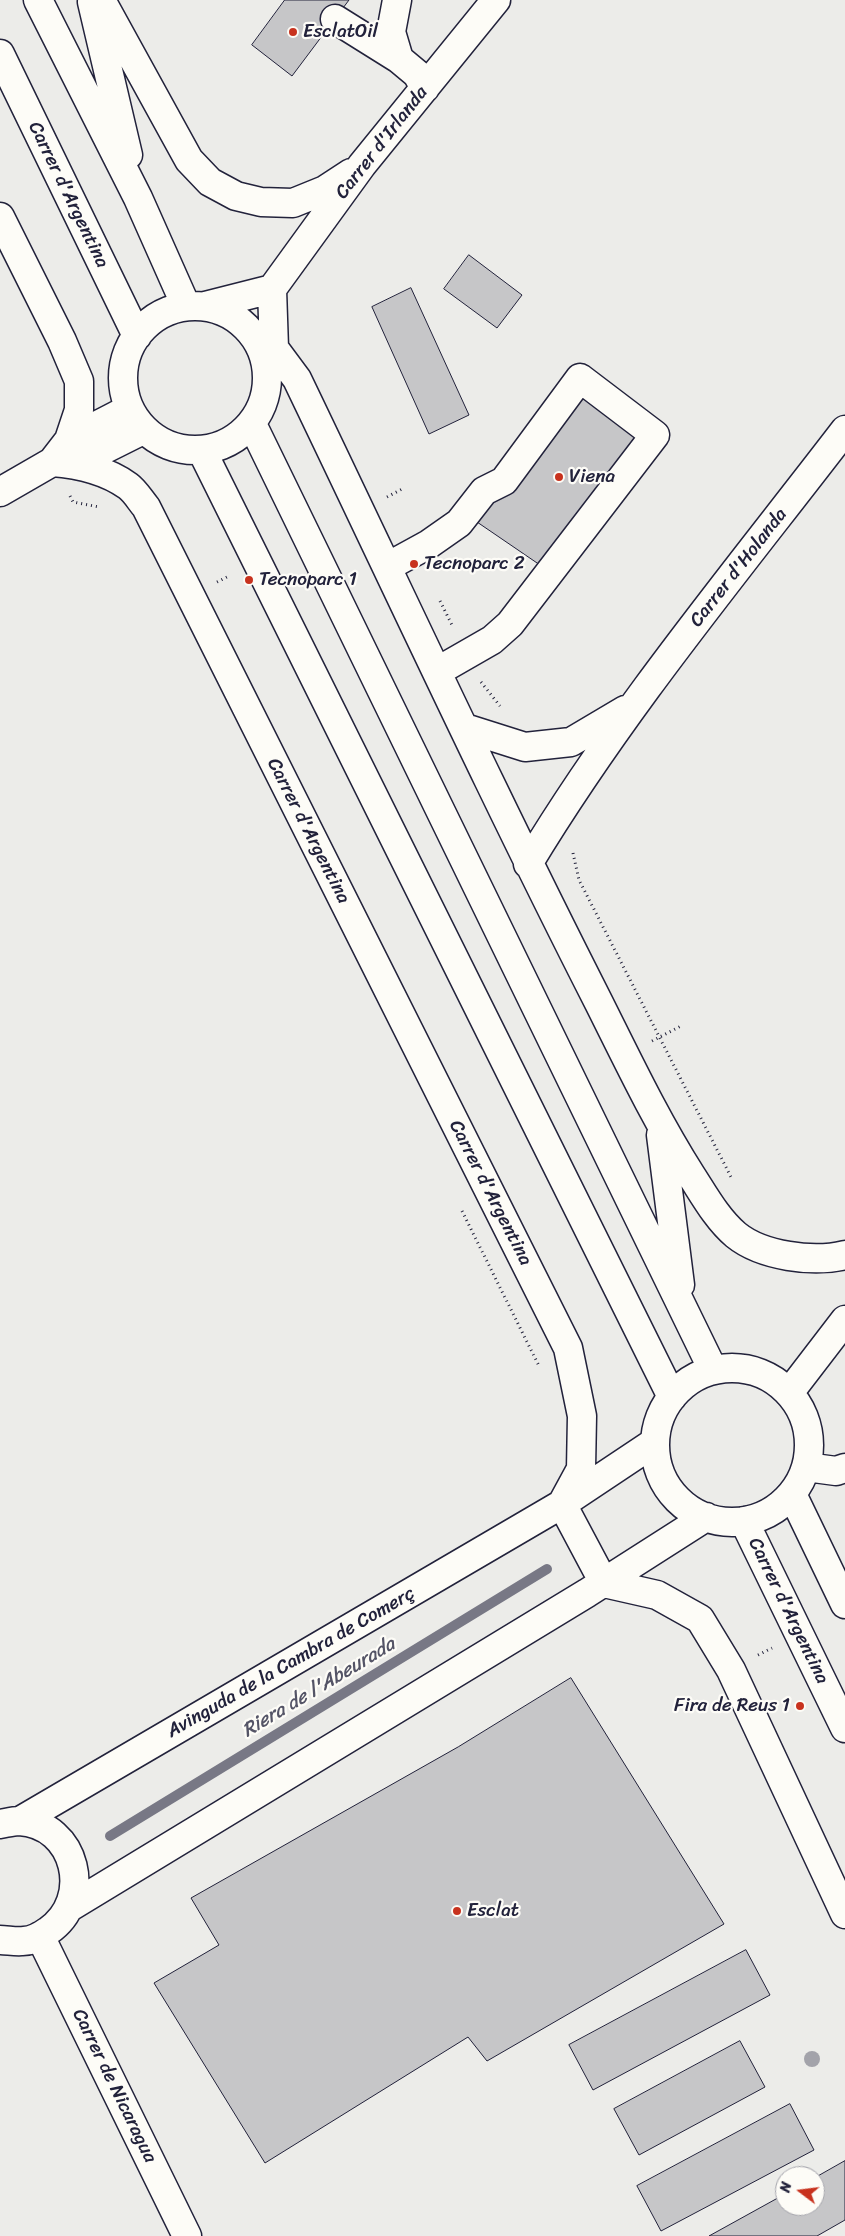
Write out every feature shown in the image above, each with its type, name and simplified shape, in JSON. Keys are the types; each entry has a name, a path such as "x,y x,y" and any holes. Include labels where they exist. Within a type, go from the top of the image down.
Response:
{"street":[{"path":"38,0 195,306 230,315 274,348 297,379 528,864 659,1124 711,1206 737,1236 767,1250 799,1258 835,1258 845,1255"},
{"path":"91,0 138,198"},
{"path":"101,0 189,160 210,182 236,196 261,202 293,203 326,190 362,165"},
{"path":"397,0 391,32 399,59"},
{"name":"Carrer d'Irlanda","path":"272,289 362,165 496,0"},
{"path":"335,19 399,59 417,74 424,88"},
{"name":"Carrer d'Argentina","path":"0,54 137,336"},
{"path":"0,217 62,342 79,381 79,410 66,455"},
{"path":"272,289 274,348 264,402 252,424 238,437 221,447 202,451 181,450 161,442 136,419 123,390 123,371 127,352 137,336 150,321 167,311 195,306 272,289"},
{"path":"252,332 264,354 268,378"},
{"path":"387,567 429,544 459,523 484,491 504,481 580,378 655,435 510,624 492,640 438,672"},
{"path":"0,492 136,419"},
{"path":"252,424 713,1370"},
{"name":"Carrer d'Holanda","path":"528,864 570,796 633,706 845,430"},
{"path":"202,451 672,1397"},
{"name":"Carrer d'Argentina","path":"66,455 129,486 146,507 568,1348 582,1416 581,1469 562,1504"},
{"name":"Carrer d'Holanda","path":"464,728 525,746 571,742 633,706"},
{"path":"659,1124 683,1309"},
{"path":"790,1393 845,1320"},
{"path":"734,1367 754,1371 774,1379 790,1393 802,1410 809,1438 806,1467 792,1494 770,1512 744,1521 725,1522 706,1518 678,1500 661,1474 655,1442 657,1426 672,1397 690,1380 713,1370 734,1367"},
{"name":"Avinguda de la Cambra de Comerç","path":"10,1823 562,1504 655,1442"},
{"path":"806,1467 836,1471 845,1468"},
{"path":"792,1494 845,1604"},
{"path":"562,1504 604,1583 657,1595 700,1618 731,1670 845,1914"},
{"path":"70,1907 604,1583 706,1518"},
{"name":"Carrer d'Argentina","path":"744,1521 845,1728"},
{"path":"0,1940 24,1941 40,1936 58,1924 70,1907 75,1887 75,1873 68,1853 60,1841 44,1828 10,1823"},
{"name":"Carrer de Nicaragua","path":"40,1936 187,2236"}],"path":[{"path":"66,455 73,502 104,508"},
{"path":"382,488 391,505"},
{"path":"436,595 478,678 502,708"},
{"path":"572,849 579,880 732,1178"},
{"path":"459,1204 543,1374"}],"shaded area":[{"path":"0,0 845,0 845,2236 0,2236"}],"building":[{"name":"EsclatOil","path":"285,0 349,0 292,76 252,45"},
{"path":"469,255 522,295 497,328 444,289"},
{"path":"411,288 469,415 429,434 372,307"},
{"name":"Viena","path":"580,386 640,432 540,565 477,522"},
{"name":"Esclat","path":"571,1678 724,1924 487,2061 468,2037 265,2163 154,1983 219,1945 191,1898 458,1747"},
{"path":"746,1950 770,1995 593,2090 569,2045"},
{"path":"740,2041 765,2087 639,2155 614,2109"},
{"path":"790,2104 814,2150 784,2166 775,2166 775,2171 661,2231 637,2186"},
{"path":"845,2161 845,2220 817,2236 709,2236 775,2200 775,2216 825,2216 825,2172"}],"waterway":[{"name":"Riera de l'Abeurada","path":"110,1836 547,1569"}],"place":[{"name":"EsclatOil","path":"293,32"},
{"name":"Viena","path":"559,477"},
{"name":"Tecnoparc 2","path":"414,564"},
{"name":"Tecnoparc 1","path":"249,580"},
{"name":"Fira de Reus 1","path":"800,1706"},
{"name":"Esclat","path":"457,1911"}]}
